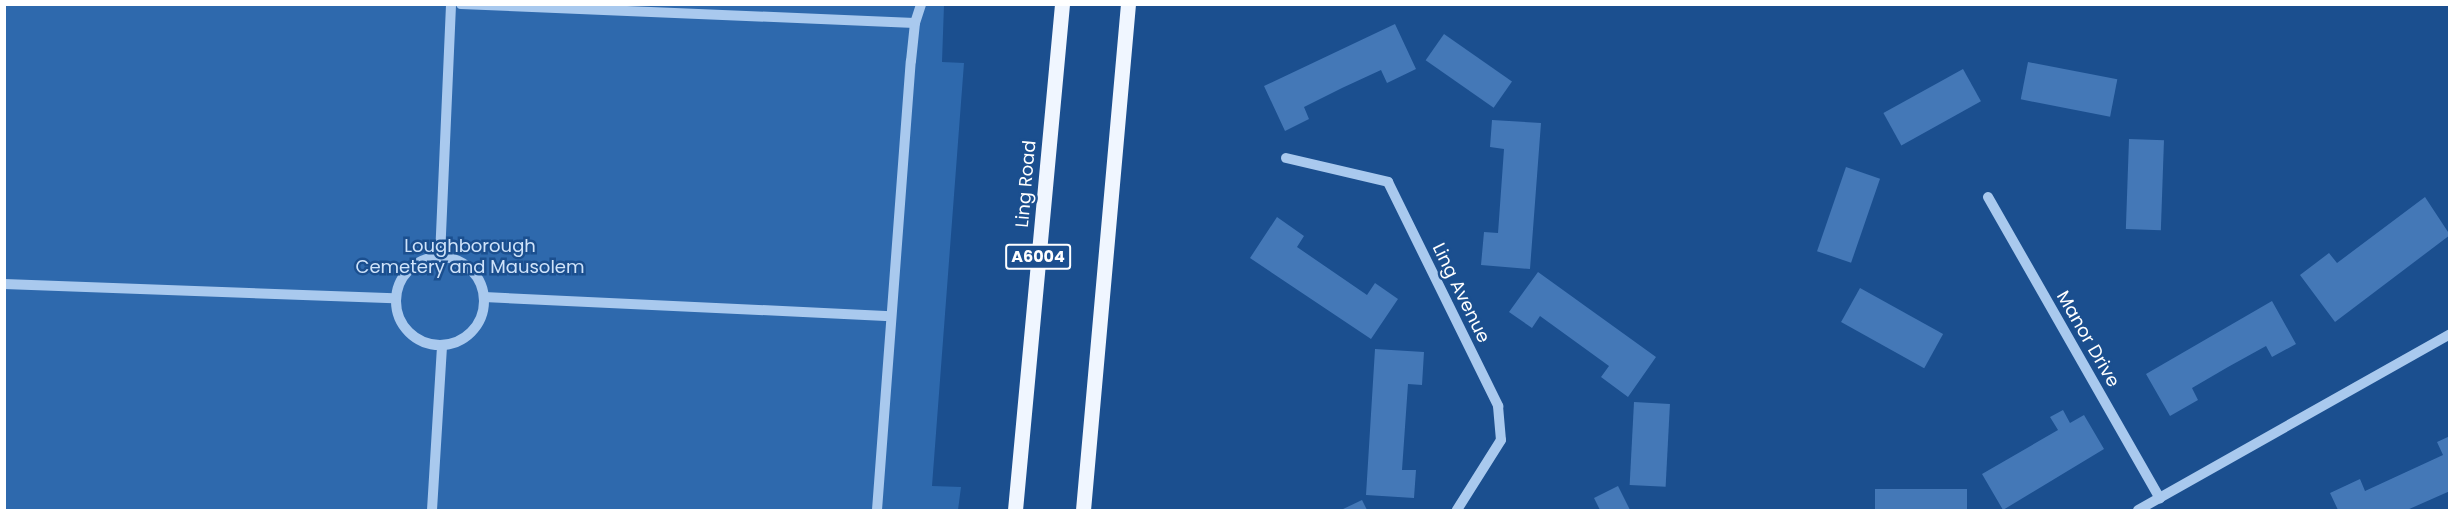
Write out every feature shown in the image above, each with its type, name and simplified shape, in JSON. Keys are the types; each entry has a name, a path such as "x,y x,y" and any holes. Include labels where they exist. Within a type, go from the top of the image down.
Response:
{"main road":[{"name":"Ling Road","path":"1015,510 1062,4"},
{"path":"1083,510 1128,4"}],"street":[{"path":"440,257 451,4"},
{"path":"461,4 915,22"},
{"path":"877,510 915,22 921,4"},
{"name":"Ling Avenue","path":"1286,158 1388,182 1498,406 1502,440 1458,510"},
{"name":"Manor Drive","path":"1988,197 2160,498"},
{"path":"440,257 460,261 472,270 484,297 478,324 468,335 442,345 427,343 404,327 394,298 406,272 417,263 440,257"},
{"path":"4,284 394,298"},
{"path":"484,297 891,316"},
{"path":"2138,510 2450,334"},
{"path":"432,510 442,345"}],"green space":[{"name":"Loughborough Cemetery and Mausolem","path":"4,5 944,5 942,62 964,63 932,486 961,487 958,510 5,510"}],"building":[{"path":"1395,24 1416,69 1387,83 1381,70 1342,88 1304,107 1309,119 1285,131 1264,86"},
{"path":"1444,34 1512,82 1494,108 1426,60"},
{"path":"2028,62 2117,79 2110,117 2021,99"},
{"path":"1963,69 1981,101 1901,145 1883,113"},
{"path":"1492,120 1541,123 1530,269 1481,265 1484,232 1498,233 1504,149 1490,147"},
{"path":"2129,139 2164,140 2161,230 2126,229"},
{"path":"1846,167 1880,179 1851,263 1817,251"},
{"path":"2425,197 2450,235 2335,322 2300,275 2329,253 2337,263"},
{"path":"1277,217 1304,236 1297,247 1367,295 1375,283 1398,299 1371,339 1250,258"},
{"path":"1538,272 1656,357 1628,397 1601,377 1609,366 1540,316 1532,328 1509,312"},
{"path":"1860,288 1943,334 1924,368 1841,322"},
{"path":"2272,301 2296,344 2272,357 2266,346 2228,367 2192,388 2198,400 2170,416 2146,374"},
{"path":"1375,349 1424,352 1422,385 1408,384 1402,470 1416,470 1414,498 1366,495"},
{"path":"1634,402 1670,404 1666,487 1630,485"},
{"path":"2063,410 2070,423 2084,415 2104,449 2003,510 1982,474 2058,430 2050,417"},
{"path":"2450,436 2450,491 2407,510 2338,510 2330,493 2360,479 2365,491 2443,455 2437,442"},
{"path":"1618,486 1630,510 1600,510 1594,498"},
{"path":"1875,489 1967,489 1967,510 1875,510"},
{"path":"1362,500 1367,510 1341,510"}]}
